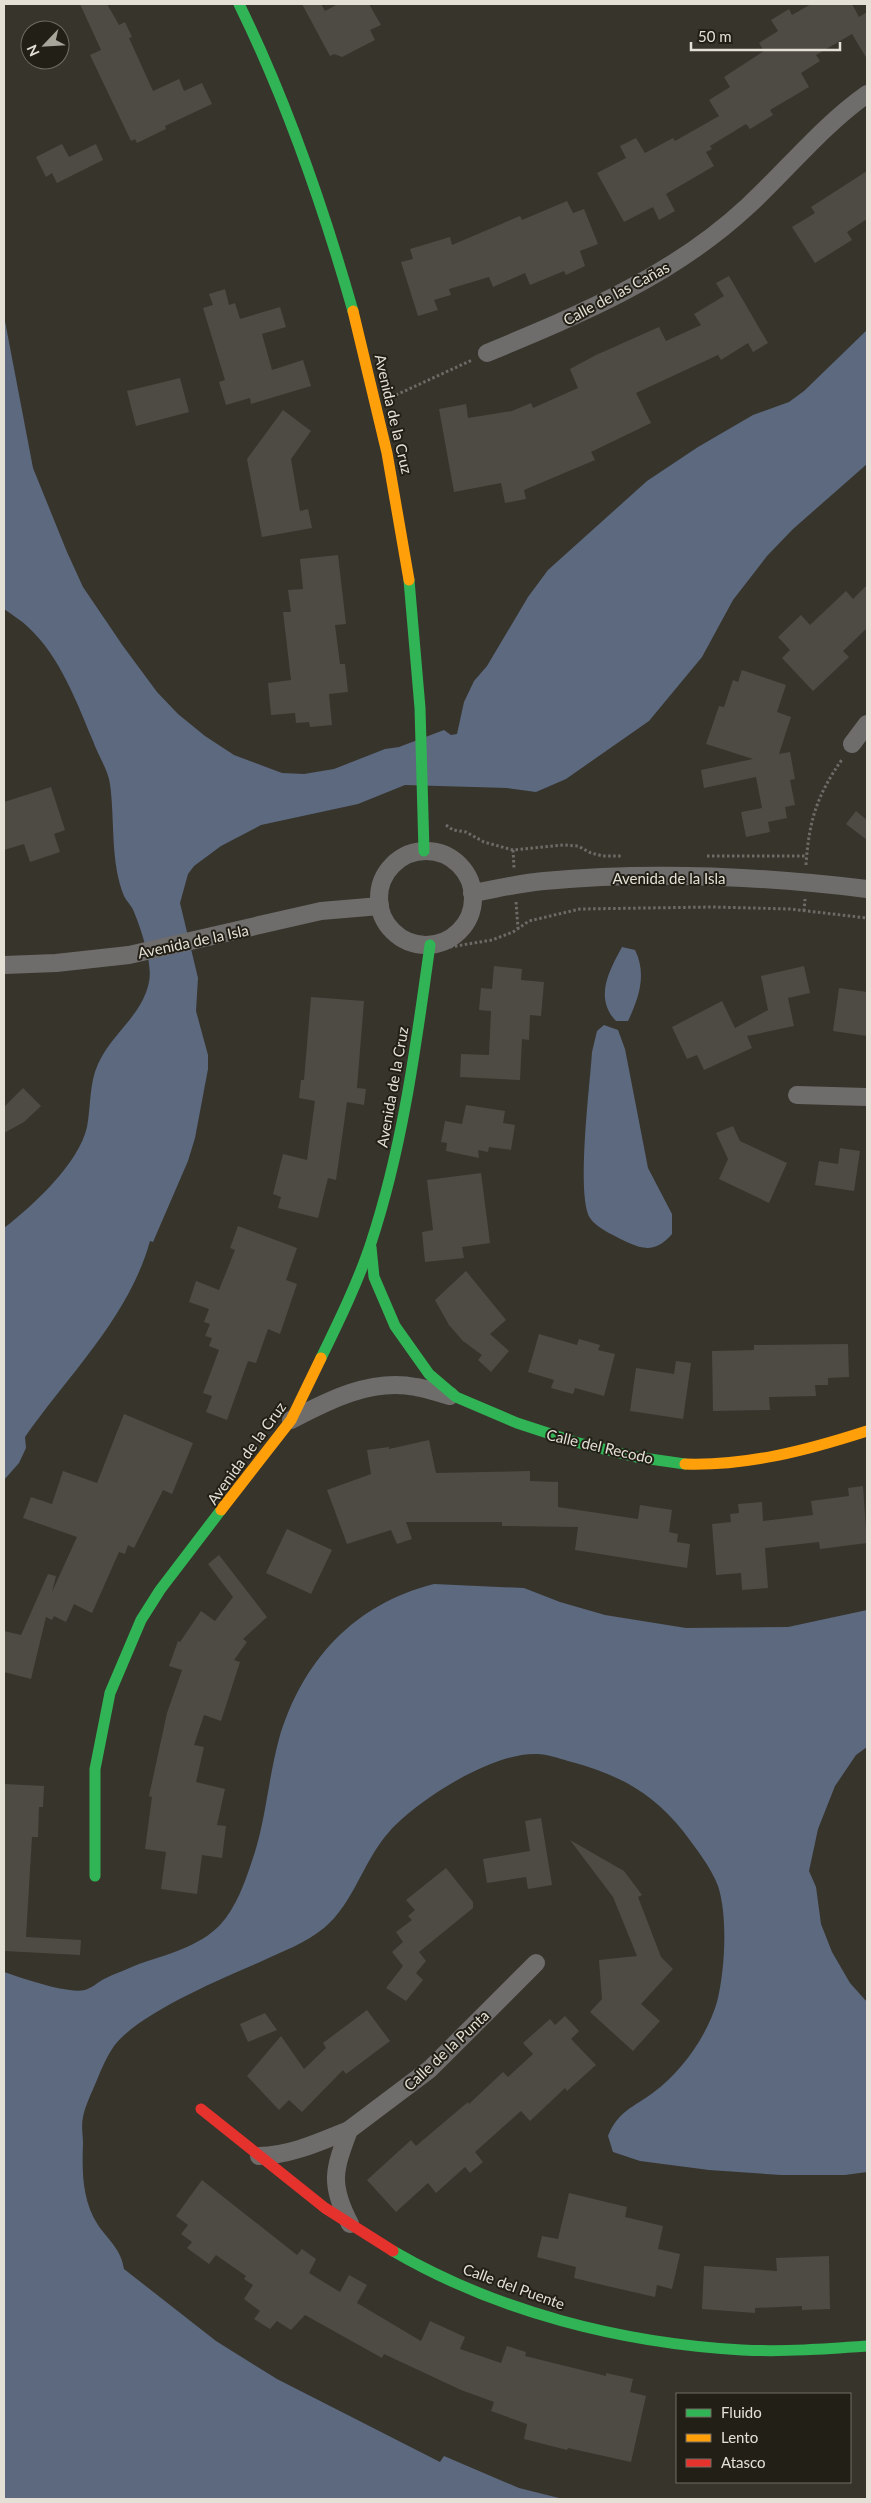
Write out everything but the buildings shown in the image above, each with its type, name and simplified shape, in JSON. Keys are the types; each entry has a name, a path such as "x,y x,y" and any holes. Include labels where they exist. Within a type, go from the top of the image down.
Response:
{"street":[{"name":"Avenida de la Cruz","path":"239,4 291,124 334,244 377,404 402,529 414,624 422,727 424,851"},
{"name":"Calle de las Cañas","path":"487,353 594,308 639,285 683,257 748,206 828,126 867,94"},
{"path":"852,744 867,724"},
{"path":"424,851 438,852 451,858 462,868 469,880 472,893 472,906 462,928 429,949 403,939 392,930 384,919 380,906 379,892 383,879 390,868 400,859 411,853 424,851"},
{"name":"Avenida de la Isla","path":"472,893 543,881 602,878 749,878 867,889"},
{"name":"Avenida de la Isla","path":"4,965 56,963 129,955 321,911 380,906"},
{"name":"Avenida de la Cruz","path":"95,1876 95,1769 110,1693 141,1620 160,1590 291,1420 326,1348 371,1244 393,1165 411,1078 429,949"},
{"path":"797,1095 867,1097"},
{"name":"Calle del Recodo","path":"371,1244 374,1276 394,1325 428,1371 456,1397"},
{"name":"Calle del Recodo","path":"291,1420 326,1402 352,1392 382,1386 415,1386 456,1397 539,1432 652,1460 697,1464 744,1462 800,1452 867,1431"},
{"name":"Calle de la Punta","path":"259,2156 280,2155 303,2149 349,2130 430,2069 536,1962"},
{"name":"Calle del Puente","path":"201,2109 309,2196 370,2238 428,2269 485,2295 558,2320 628,2337 744,2350 793,2351 867,2346"},
{"path":"349,2130 337,2164 335,2184 340,2205 350,2224"}],"path":[{"path":"377,404 487,353"},
{"path":"804,911 808,831 825,783 852,744"},
{"path":"423,808 453,830 466,832 484,842 513,850 564,844 578,846 591,853 603,856 631,856"},
{"path":"699,856 807,856"},
{"path":"429,949 492,940 513,932 529,921 580,909 712,907 804,911 867,918"}],"water":[{"path":"4,316 33,468 83,587 157,692 178,714 205,736 234,755 282,773 304,774 334,769 385,749 399,747 444,730 451,735 457,734 464,702 474,681 487,666 528,597 548,570 647,481 698,447 753,415 789,402 804,391 867,330 867,464 793,529 767,556 733,600 702,657 649,721 566,779 536,792 507,788 405,785 358,804 261,825 221,846 194,866 188,874 180,903 198,978 196,1011 208,1055 208,1069 195,1138 188,1161 153,1242 150,1241 128,1295 96,1344 25,1437 26,1448 19,1463 4,1480 4,1228 41,1196 75,1155 87,1127 92,1087 98,1064 111,1043 140,1005 150,975 148,956 140,928 133,910 124,896 120,883 115,855 110,784 105,768 74,696 58,666 39,639 25,624 4,609"},
{"path":"622,947 635,950 641,968 641,977 638,995 628,1021 616,1021 609,1012 605,994 612,965"},
{"path":"604,1025 618,1030 625,1049 648,1168 672,1214 672,1234 657,1246 647,1248 635,1246 602,1229 590,1218 586,1205 584,1164 592,1052 597,1031"},
{"path":"434,1584 524,1588 560,1602 605,1615 686,1628 788,1627 867,1610 867,1747 856,1755 835,1786 818,1829 809,1871 816,1887 821,1924 832,1952 850,1983 867,2002 867,2172 845,2175 781,2175 709,2170 640,2161 613,2152 608,2136 617,2121 627,2110 654,2092 684,2063 700,2040 713,2015 720,1989 724,1944 723,1912 718,1886 698,1850 671,1817 632,1786 602,1772 556,1757 537,1754 519,1755 499,1761 457,1780 402,1819 380,1843 343,1907 324,1928 293,1947 161,2009 126,2034 114,2046 108,2056 85,2109 82,2124 83,2175 89,2206 98,2225 120,2256 124,2269 216,2341 277,2379 440,2462 444,2456 519,2488 563,2499 4,2499 4,1972 56,1988 77,1991 85,1990 113,1975 193,1944 203,1939 220,1925 231,1911 239,1894 257,1846 279,1739 289,1711 317,1661 335,1640 356,1621 379,1606 405,1593"}],"traffic: fast":[{"path":"239,4 273,79 303,155 353,311"},
{"path":"409,580 420,708 424,851"},
{"path":"321,1358 361,1272 392,1170 407,1095 430,945"},
{"path":"371,1247 374,1277 395,1326 429,1374 456,1397 517,1423 575,1442 636,1457 685,1464"},
{"path":"95,1876 95,1769 110,1693 141,1620 160,1590 221,1510"},
{"path":"393,2251 475,2291 562,2321 606,2332 697,2346 758,2351 867,2346"}],"traffic: slow":[{"path":"353,311 387,453 409,580"},
{"path":"221,1510 291,1420 321,1358"},
{"path":"685,1464 732,1462 778,1455 867,1431"}],"traffic: jam":[{"path":"201,2109 325,2208 393,2251"}]}
